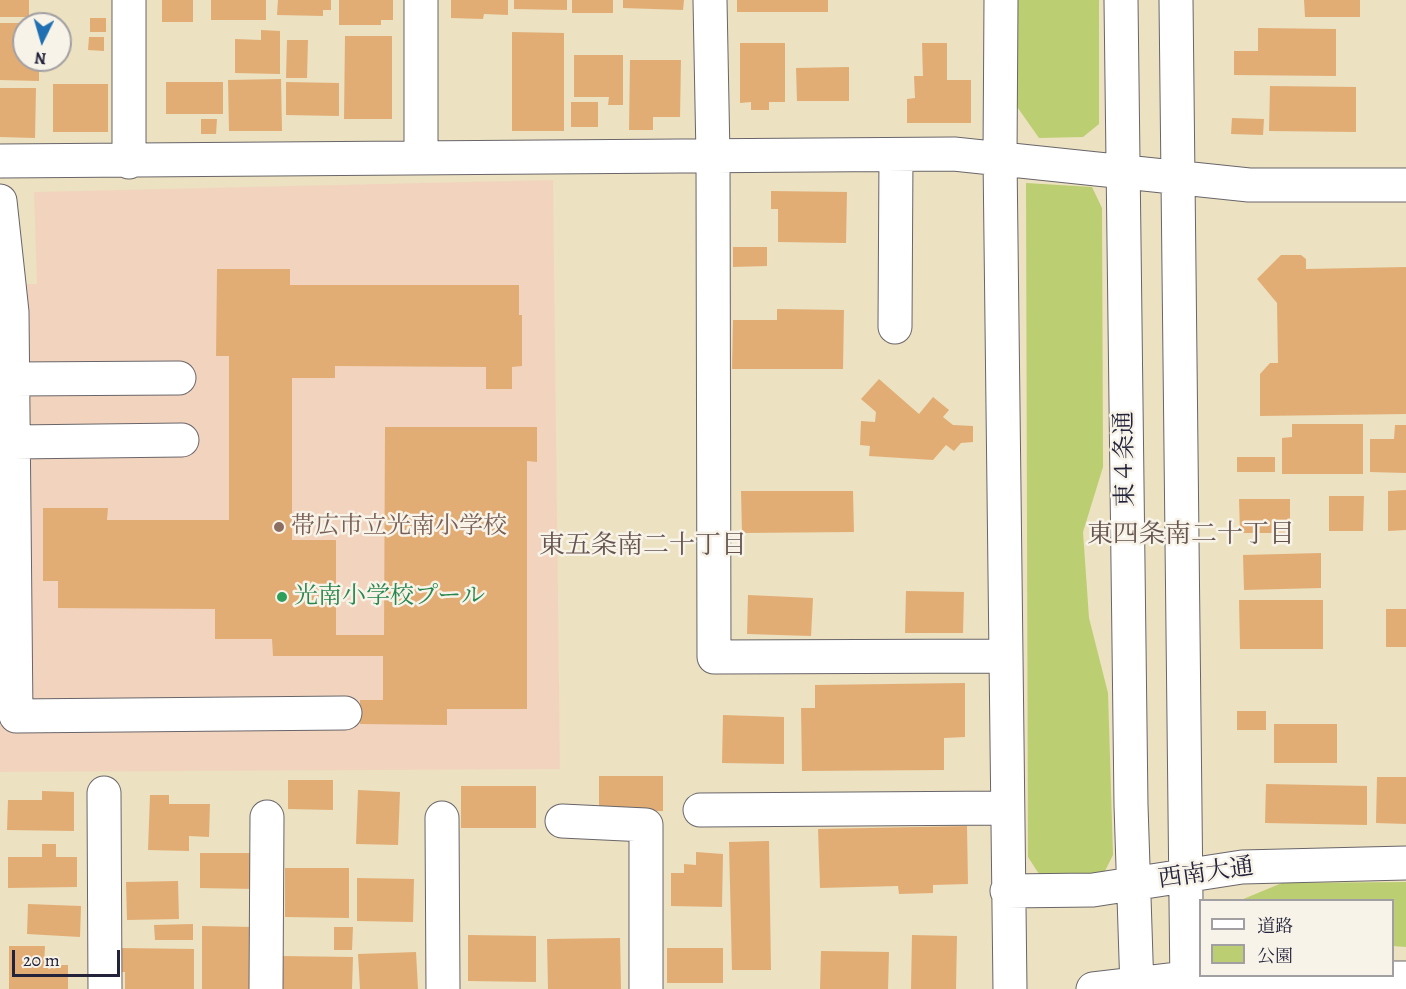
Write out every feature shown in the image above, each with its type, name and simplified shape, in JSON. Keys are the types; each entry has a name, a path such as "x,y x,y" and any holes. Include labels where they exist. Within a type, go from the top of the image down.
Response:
{"street":[{"path":"129,0 129,162"},
{"path":"421,0 421,159"},
{"path":"710,0 713,156 714,657 1005,656"},
{"path":"1001,0 1000,157 1006,808 1010,989"},
{"name":"東４条通","path":"1121,0 1121,171 1133,885 1137,987"},
{"path":"1176,0 1180,178 1187,984"},
{"path":"0,161 129,162 896,154 1000,157 1248,185 1406,185"},
{"path":"895,327 896,154"},
{"path":"0,201 12,312 16,716 345,713"},
{"path":"13,379 179,378"},
{"path":"14,442 182,440"},
{"path":"104,793 105,989"},
{"path":"700,810 1006,808"},
{"path":"266,989 267,817"},
{"path":"442,818 443,989"},
{"path":"562,821 646,825 646,989"},
{"name":"西南大通","path":"1007,891 1093,890 1242,867 1406,863"},
{"path":"1093,989 1406,978"}],"shaded area":[{"name":"帯広市立光南小学校","path":"553,180 560,769 0,772 0,284 37,284 34,192"}],"green space":[{"path":"1015,0 1099,0 1099,124 1083,137 1039,138 1013,101"},
{"path":"1026,183 1092,187 1102,208 1103,467 1083,532 1089,618 1108,693 1113,855 1103,875 1041,877 1028,857"},
{"path":"1406,882 1406,947 1394,946 1394,899 1243,899 1282,883"}],"building":[{"path":"0,0 29,0 29,12 12,12 12,17 0,17"},
{"path":"162,0 193,0 193,22 162,22"},
{"path":"211,0 266,0 266,20 211,20"},
{"path":"278,0 331,0 331,10 323,10 323,16 277,15"},
{"path":"339,0 393,0 393,20 381,20 381,25 339,25"},
{"path":"451,0 508,0 508,15 484,14 483,19 451,18"},
{"path":"514,0 567,0 567,10 514,9"},
{"path":"572,0 613,0 613,13 572,13"},
{"path":"623,0 684,0 683,10 623,8"},
{"path":"737,0 828,0 828,12 737,12"},
{"path":"1304,0 1360,0 1360,17 1305,17"},
{"path":"90,18 106,18 106,32 90,32"},
{"path":"0,23 12,23 12,72 39,72 39,81 0,80"},
{"path":"1258,28 1336,29 1336,76 1234,75 1234,51 1258,51"},
{"path":"261,30 280,31 280,74 235,73 235,39 261,40"},
{"path":"512,32 564,33 564,131 512,131"},
{"path":"345,36 392,36 392,119 344,119"},
{"path":"89,37 104,37 104,51 88,50"},
{"path":"287,40 308,40 307,78 286,78"},
{"path":"740,43 785,43 785,102 769,102 769,110 751,110 751,102 740,103"},
{"path":"922,43 947,43 947,80 971,80 971,123 907,123 907,99 915,98 914,76 923,76"},
{"path":"574,55 623,55 623,105 608,105 609,97 574,97"},
{"path":"630,60 681,60 680,117 653,117 653,130 629,130"},
{"path":"849,67 849,101 797,101 796,68"},
{"path":"281,79 282,131 229,131 228,80"},
{"path":"166,82 223,82 223,114 166,114"},
{"path":"286,82 339,83 339,116 286,115"},
{"path":"53,84 108,84 108,132 53,132"},
{"path":"1270,86 1356,87 1356,132 1269,131"},
{"path":"0,88 36,88 35,138 0,137"},
{"path":"571,102 598,102 598,127 571,127"},
{"path":"1232,118 1264,119 1263,135 1231,134"},
{"path":"201,119 217,119 216,134 201,134"},
{"path":"771,191 847,192 846,243 778,242 778,209 771,209"},
{"path":"733,247 767,247 767,266 733,267"},
{"path":"1281,255 1301,255 1306,259 1306,269 1406,267 1406,414 1260,416 1260,374 1270,363 1278,363 1277,303 1257,279"},
{"path":"217,269 290,269 290,285 519,285 519,315 522,315 522,366 512,367 512,389 486,389 486,367 335,366 335,378 292,378 292,540 336,540 336,635 384,635 385,427 537,427 537,462 527,461 527,709 447,709 447,725 360,724 360,700 383,700 383,656 273,656 272,639 215,639 215,609 58,608 58,581 43,581 43,508 108,508 107,520 229,520 229,356 216,356"},
{"path":"777,309 844,310 843,369 732,369 733,320 777,320"},
{"path":"879,379 919,414 933,397 949,410 943,417 953,425 973,426 973,442 961,443 954,451 946,445 933,460 869,456 870,446 860,445 861,421 875,422 876,412 861,399"},
{"path":"1292,424 1363,424 1363,474 1282,474 1282,438 1292,437"},
{"path":"1395,425 1406,425 1406,473 1370,472 1370,439 1394,439"},
{"path":"1237,457 1275,457 1275,472 1237,472"},
{"path":"1406,490 1406,530 1388,531 1388,491"},
{"path":"741,491 853,491 854,532 742,533"},
{"path":"1329,496 1364,496 1363,531 1329,531"},
{"path":"1239,499 1290,499 1290,533 1240,533"},
{"path":"1321,553 1321,588 1244,590 1243,555"},
{"path":"906,591 964,592 963,633 905,633"},
{"path":"748,595 813,598 811,636 747,634"},
{"path":"1239,600 1323,600 1323,649 1240,649"},
{"path":"1386,609 1406,609 1406,647 1386,647"},
{"path":"965,683 965,737 944,738 944,770 802,771 801,708 815,708 815,685"},
{"path":"1237,711 1266,711 1266,730 1237,730"},
{"path":"723,715 784,717 784,764 722,763"},
{"path":"1274,724 1337,724 1337,763 1274,763"},
{"path":"599,776 663,776 663,811 599,812"},
{"path":"1377,777 1406,777 1406,824 1376,823"},
{"path":"288,780 333,780 333,810 288,809"},
{"path":"1266,784 1367,786 1367,825 1265,823"},
{"path":"461,786 536,786 536,828 461,828"},
{"path":"358,790 400,792 398,845 356,844"},
{"path":"42,791 74,792 74,831 7,830 8,800 42,800"},
{"path":"150,795 169,795 169,804 210,804 209,837 189,836 189,851 148,850"},
{"path":"967,826 968,884 933,885 933,893 899,894 898,886 820,888 818,829"},
{"path":"769,841 771,970 732,970 729,842"},
{"path":"42,844 56,844 56,857 77,857 77,887 8,888 8,857 42,857"},
{"path":"696,852 723,854 722,907 671,906 671,873 684,873 684,864 696,865"},
{"path":"200,853 256,853 256,889 200,888"},
{"path":"285,868 349,868 349,918 285,917"},
{"path":"357,878 414,879 413,922 357,921"},
{"path":"178,881 179,919 127,920 126,882"},
{"path":"28,904 81,906 80,937 27,934"},
{"path":"193,924 193,940 155,940 154,925"},
{"path":"202,926 254,927 254,989 202,989"},
{"path":"334,927 353,927 352,950 334,950"},
{"path":"468,935 536,936 536,982 468,981"},
{"path":"912,935 957,936 956,989 911,989"},
{"path":"620,938 621,989 548,989 547,939"},
{"path":"9,946 45,946 44,965 68,965 68,989 9,989"},
{"path":"118,948 194,949 194,989 125,989 125,972 118,972"},
{"path":"667,948 723,948 723,983 667,983"},
{"path":"821,951 889,952 888,989 820,989"},
{"path":"416,952 418,989 360,989 358,954"},
{"path":"282,956 353,957 352,989 281,989"}],"place":[{"name":"帯広市立光南小学校","path":"279,527"},
{"name":"光南小学校プール","path":"282,597"}],"district":[{"name":"東四条南二十丁目","path":"1191,536"},
{"name":"東五条南二十丁目","path":"643,547"}]}
